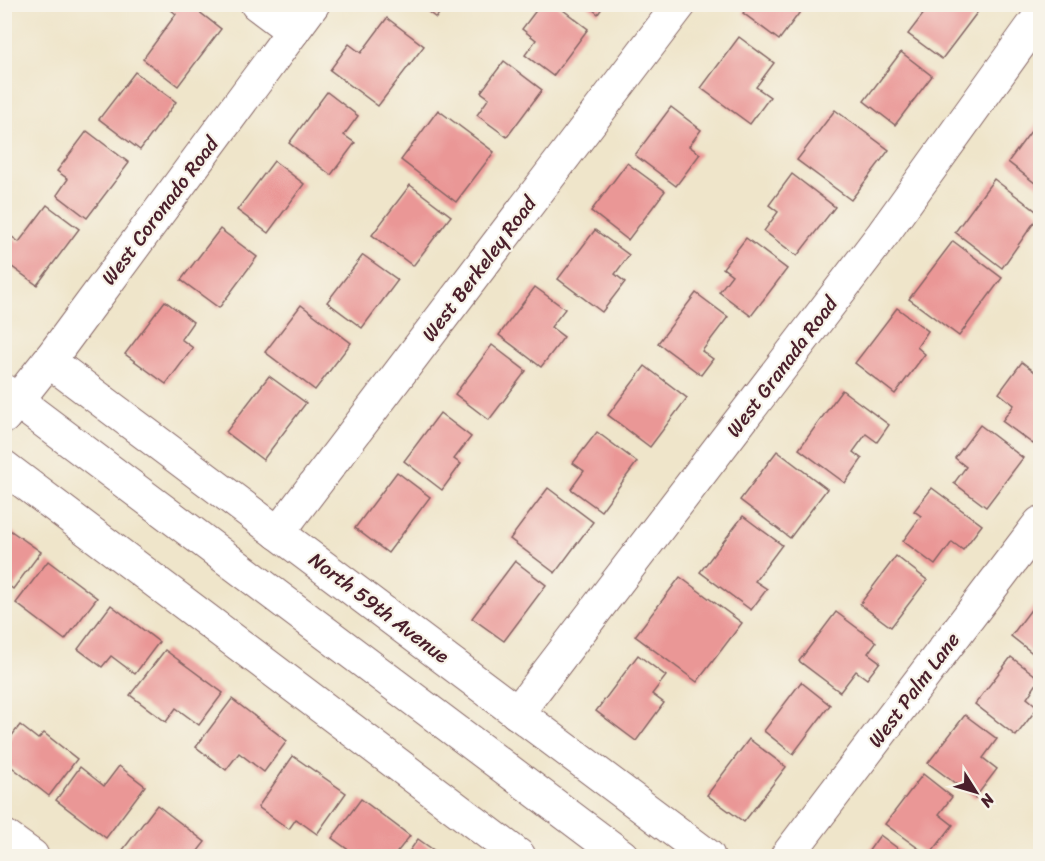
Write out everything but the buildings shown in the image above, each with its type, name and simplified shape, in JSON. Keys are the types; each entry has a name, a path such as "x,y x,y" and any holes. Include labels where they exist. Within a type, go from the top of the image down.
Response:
{"street":[{"path":"257,4 293,31"},
{"name":"West Coronado Road","path":"9,403 49,361 313,4"},
{"name":"West Berkeley Road","path":"278,532 680,4"},
{"name":"West Granada Road","path":"517,713 883,234 1041,16"},
{"name":"North 59th Avenue","path":"49,361 708,856"},
{"path":"9,403 622,856"},
{"path":"4,467 519,856"},
{"name":"West Palm Lane","path":"788,856 1041,523"},
{"path":"4,836 32,856"}]}
